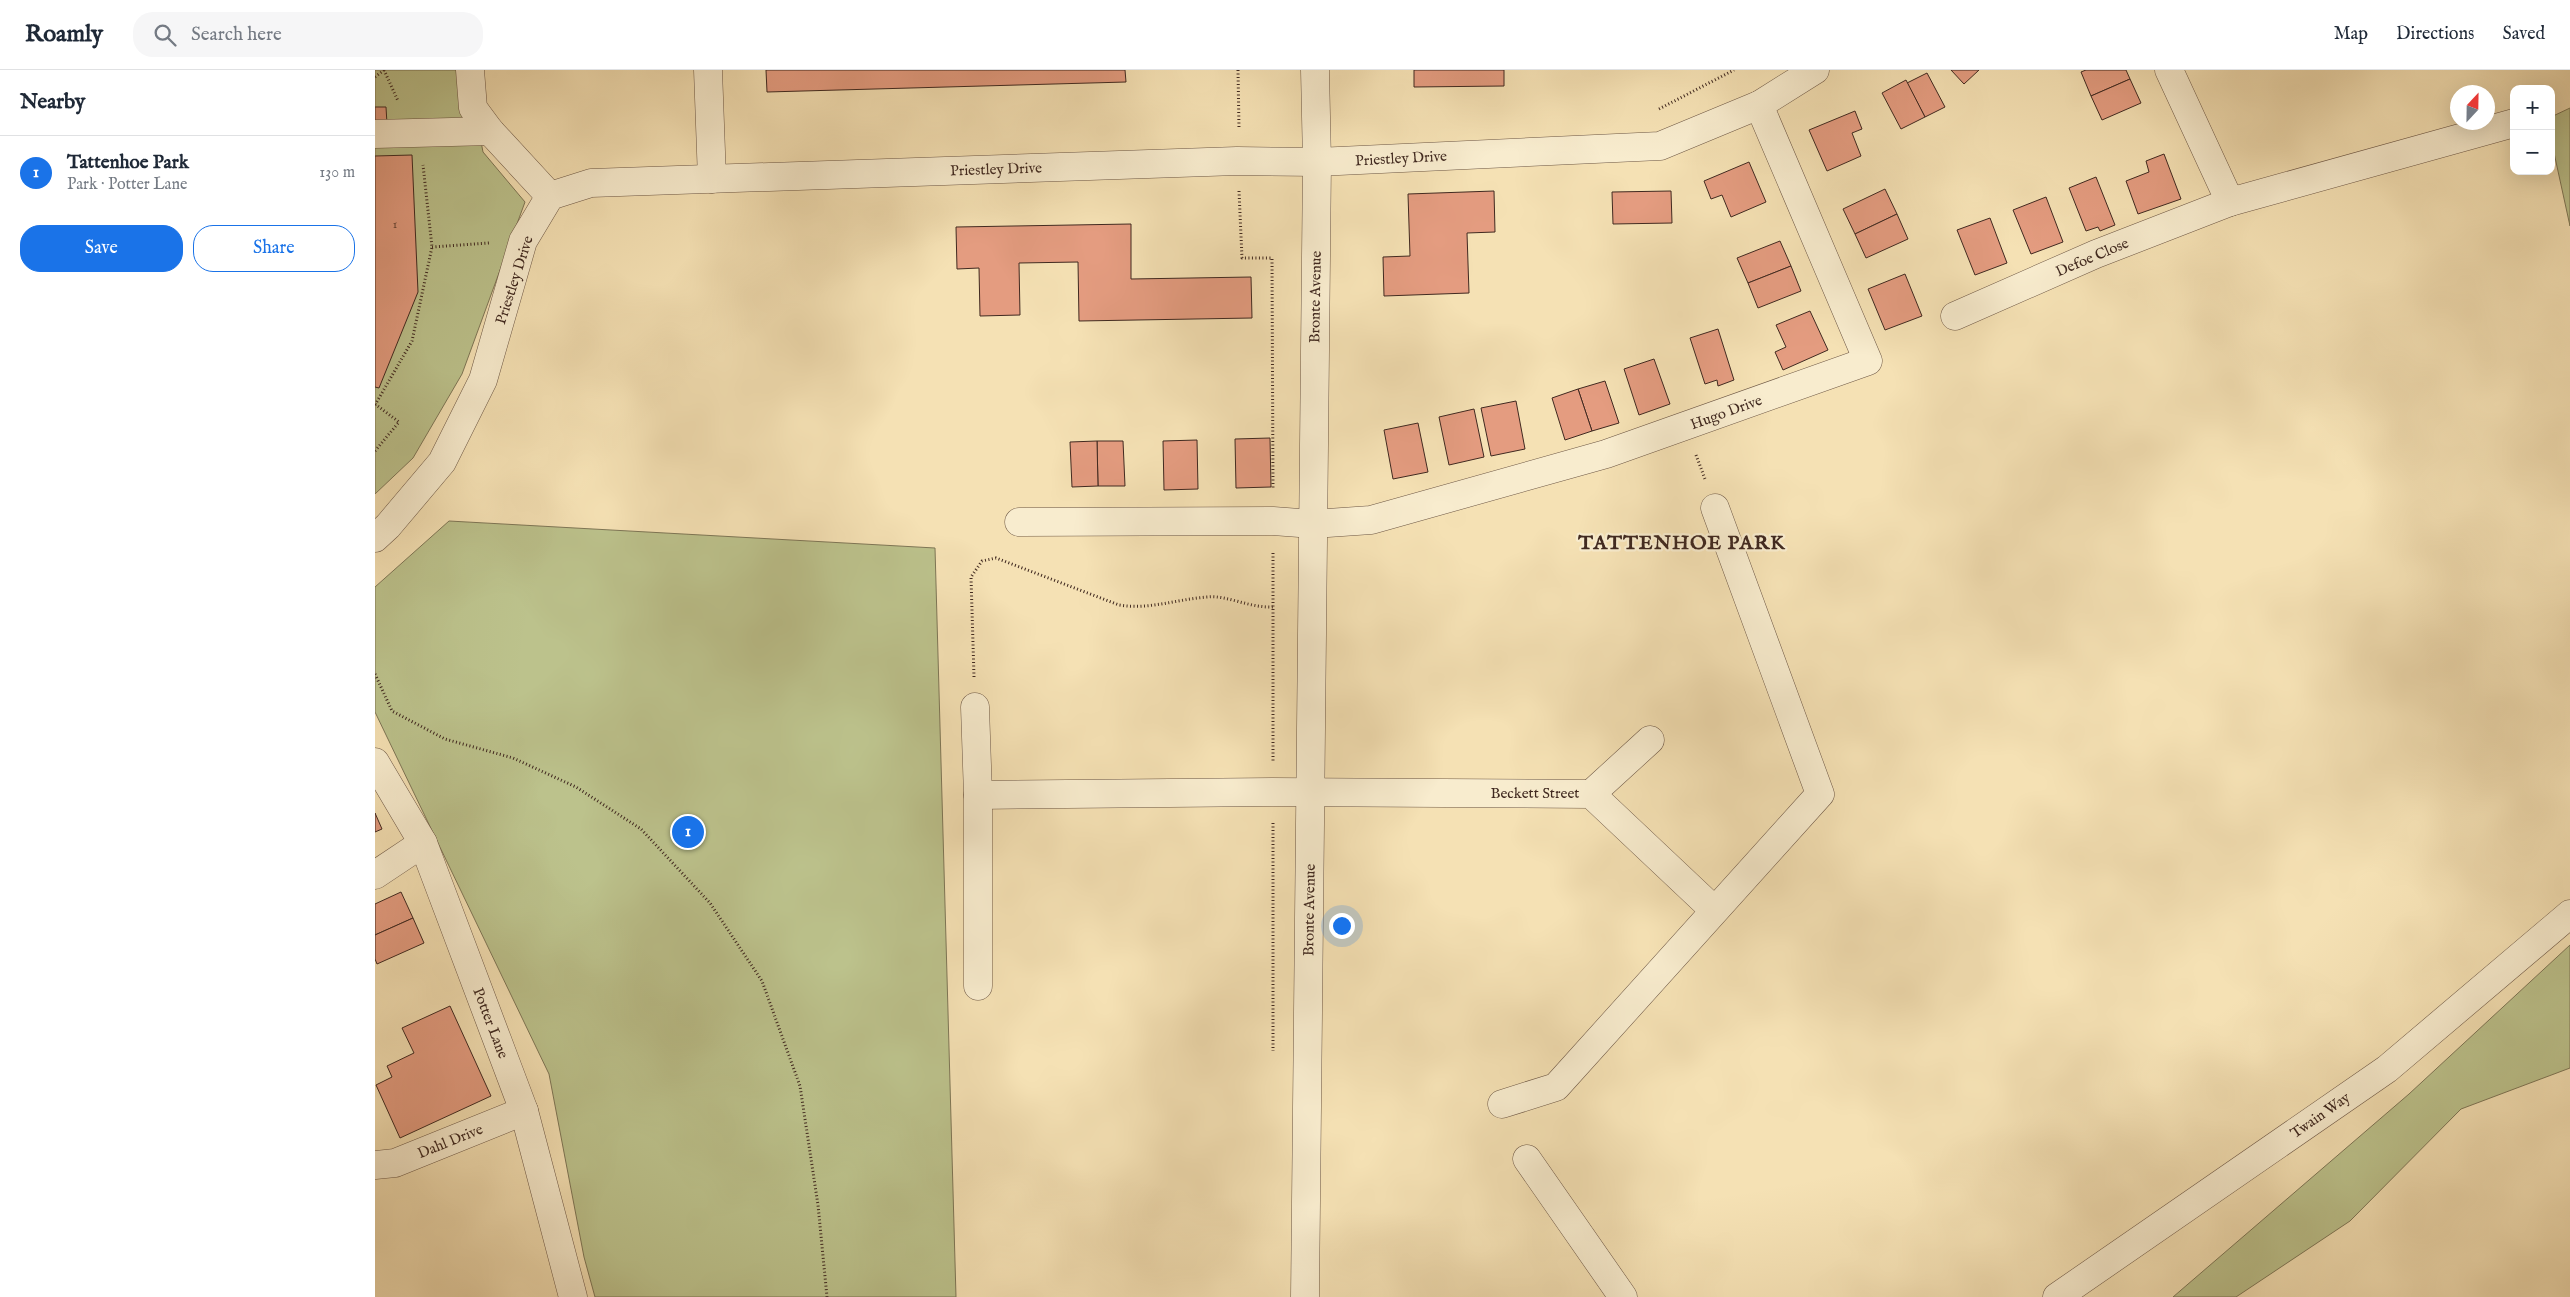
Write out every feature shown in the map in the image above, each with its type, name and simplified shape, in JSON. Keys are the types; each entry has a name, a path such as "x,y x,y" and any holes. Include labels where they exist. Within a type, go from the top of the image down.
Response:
{"street":[{"path":"470,70 473,108 490,131 550,196"},
{"path":"708,70 712,179"},
{"name":"Bronte Avenue","path":"1305,1297 1317,162 1315,70"},
{"name":"Priestley Drive","path":"375,538 388,526 442,462 483,380 523,242 550,196 591,183 1237,161 1317,162 1661,146 1759,104 1815,70"},
{"path":"2169,70 2230,202"},
{"name":"Hugo Drive","path":"1313,524 1371,520 1606,454 1868,361 1759,104"},
{"name":"Defoe Close","path":"1955,316 2096,254 2230,202 2510,124"},
{"path":"375,134 490,131"},
{"path":"1502,1104 1556,1088 1820,794 1715,508"},
{"path":"1019,522 1273,521 1313,524"},
{"path":"975,707 978,795 978,986"},
{"path":"1591,794 1649,740"},
{"name":"Potter Lane","path":"375,762 423,843 524,1111 573,1297"},
{"name":"Beckett Street","path":"978,795 1273,792 1591,794 1714,910"},
{"path":"375,876 423,843"},
{"name":"Twain Way","path":"2057,1297 2387,1069 2570,914"},
{"name":"Dahl Drive","path":"375,1165 395,1163 524,1111"},
{"path":"1527,1159 1623,1297"}],"path":[{"path":"375,77 384,70 421,151 432,247 412,341 375,404 399,422 375,451"},
{"path":"1238,70 1239,130 1237,161 1242,258 1272,258 1273,792"},
{"path":"1656,111 1734,70"},
{"path":"1239,130 1249,130"},
{"path":"432,247 523,242"},
{"path":"1685,426 1715,508"},
{"path":"975,707 971,577 982,561 996,558 1119,605 1140,608 1210,596 1258,608 1273,607"},
{"path":"375,674 392,711 445,739 513,758 576,787 641,829 710,903 762,981 800,1086 817,1205 827,1297"}],"green space":[{"path":"375,70 467,70 483,152 525,202 462,374 413,458 375,494"},
{"path":"2570,108 2570,226 2555,157 2555,115"},
{"path":"449,521 935,548 956,1297 595,1297 584,1257 549,1074 375,712 375,587"},
{"path":"2570,945 2570,1068 2461,1109 2350,1221 2236,1297 2173,1297 2409,1094"}],"building":[{"path":"766,70 1125,70 1126,82 767,92"},
{"path":"1414,70 1504,70 1504,86 1414,87"},
{"path":"1951,70 1979,70 1964,84"},
{"path":"2086,70 2126,70 2130,79 2091,96 2081,72"},
{"path":"1927,73 1945,107 1925,117 1907,83"},
{"path":"2130,79 2141,103 2102,120 2091,96"},
{"path":"1906,80 1925,117 1901,129 1882,93"},
{"path":"375,107 386,107 387,124 375,124"},
{"path":"1855,111 1862,129 1852,133 1861,156 1827,171 1809,130"},
{"path":"2164,154 2181,199 2138,214 2126,181 2149,172 2146,161"},
{"path":"412,155 418,292 379,388 375,387 375,156"},
{"path":"1749,162 1766,202 1731,217 1722,195 1711,199 1704,181"},
{"path":"2096,177 2115,225 2100,231 2098,227 2086,231 2069,188"},
{"path":"1885,189 1897,214 1855,234 1843,209"},
{"path":"1494,191 1495,232 1467,233 1469,293 1384,296 1383,257 1410,256 1408,194"},
{"path":"1671,191 1672,223 1613,224 1612,192"},
{"path":"2046,197 2063,242 2031,254 2013,210"},
{"path":"1897,214 1908,239 1866,258 1855,234"},
{"path":"1990,218 2007,263 1975,275 1957,230"},
{"path":"1131,224 1131,279 1251,277 1252,318 1079,321 1078,262 1019,263 1020,315 980,316 979,268 957,269 956,227"},
{"path":"1780,241 1791,266 1748,283 1737,258"},
{"path":"1791,266 1801,291 1758,308 1748,283"},
{"path":"1905,274 1922,316 1885,330 1868,289"},
{"path":"1810,311 1828,350 1783,370 1775,352 1786,347 1776,325"},
{"path":"1718,329 1734,380 1718,386 1717,380 1705,384 1690,338"},
{"path":"1654,359 1670,404 1639,415 1624,369"},
{"path":"1605,381 1619,423 1592,431 1578,389"},
{"path":"1578,389 1592,431 1565,440 1552,398"},
{"path":"1516,401 1525,449 1491,456 1481,408"},
{"path":"1474,409 1484,457 1449,465 1439,417"},
{"path":"1418,423 1428,472 1393,479 1384,430"},
{"path":"1270,438 1271,487 1236,488 1235,439"},
{"path":"1197,440 1198,489 1164,490 1163,441"},
{"path":"1097,441 1123,441 1125,486 1098,486"},
{"path":"1097,441 1098,486 1072,487 1070,442"},
{"path":"375,813 382,829 375,832"},
{"path":"401,892 413,918 375,935 375,904"},
{"path":"413,918 424,943 377,964 375,959 375,935"},
{"path":"450,1006 491,1096 400,1138 376,1085 392,1077 387,1066 414,1053 402,1028"}],"place":[{"name":"Tattenhoe Park","path":"688,832"}],"district":[{"name":"TATTENHOE PARK","path":"1682,542"}]}
